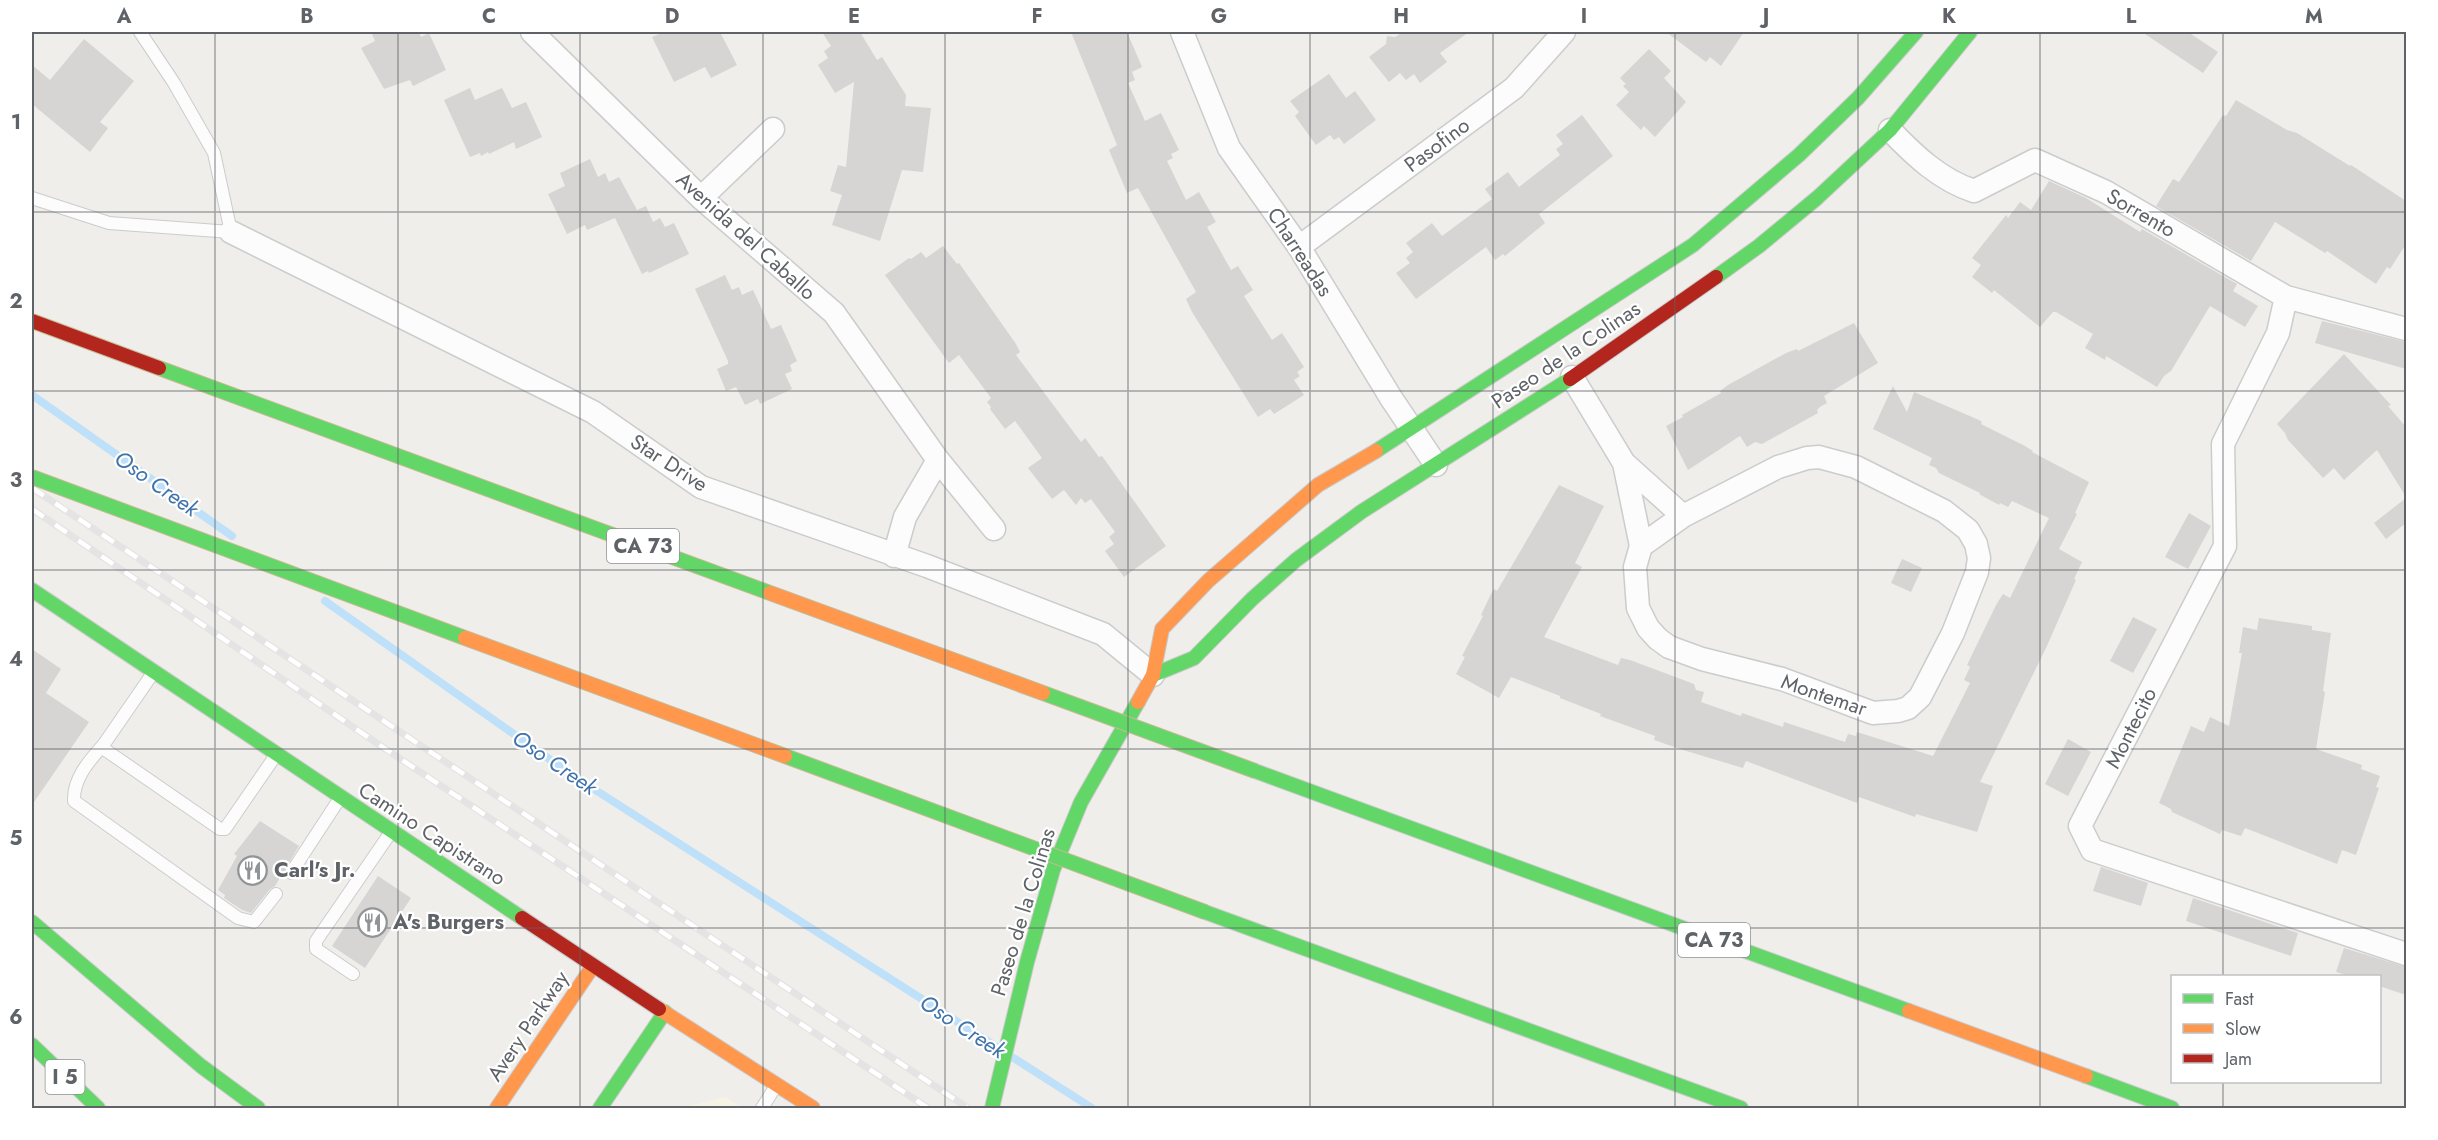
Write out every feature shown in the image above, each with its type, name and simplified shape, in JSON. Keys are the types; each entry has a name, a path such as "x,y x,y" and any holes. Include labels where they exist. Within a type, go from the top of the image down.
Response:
{"main road":[{"name":"Paseo de la Colinas","path":"992,1108 1027,962 1053,870 1081,802 1153,675 1162,629 1208,581 1318,485 1412,429 1693,245 1799,155 1858,98 1916,32"},
{"name":"Paseo de la Colinas","path":"1153,675 1194,658 1252,599 1296,560 1361,512 1643,330 1760,246 1817,198 1890,130 1970,32"},
{"path":"1648,291 1693,245"},
{"name":"CA 73","path":"32,321 2172,1108"},
{"path":"1572,377 1583,356"},
{"path":"32,477 1205,912 1742,1108"},
{"name":"Camino Capistrano","path":"32,590 592,966 813,1108"},
{"path":"32,922 201,1066 258,1108"},
{"name":"Avery Parkway","path":"497,1108 592,966"},
{"path":"600,1108 665,1012"},
{"name":"I 5","path":"32,1044 98,1108"}],"street":[{"name":"Avenida del Caballo","path":"532,32 701,198 834,313 938,460 994,529"},
{"name":"Charreadas","path":"1182,32 1229,148 1299,247 1384,388 1436,465"},
{"name":"Pasofino","path":"1299,247 1514,88 1564,32"},
{"path":"701,198 773,129"},
{"name":"Sorrento","path":"1890,130 1915,155 1955,185 1974,191 2035,160 2106,192 2286,297 2406,329"},
{"name":"Star Drive","path":"231,232 593,412 701,487 894,555 1103,634 1153,675"},
{"name":"Montecito","path":"2286,297 2277,333 2223,444 2225,546 2080,826 2092,850 2406,954"},
{"path":"1572,377 1624,463 1683,516"},
{"name":"Montemar","path":"1807,458 1833,459 1878,477 1949,515 1968,530 1976,544 1979,558 1977,572 1953,633 1920,698 1908,708 1873,713 1782,679 1702,659 1663,643 1648,628 1638,608 1635,567 1641,546 1683,516 1778,467 1807,458"},
{"path":"894,555 905,517 938,460"},
{"path":"1624,463 1641,546"}],"lane":[{"path":"32,198 109,223 231,232 214,153 174,83 140,32"},
{"path":"153,672 104,744 86,765 73,790 74,801 238,918 254,922 276,894"},
{"path":"104,744 104,749 220,829 225,829 276,754"},
{"path":"291,873 340,798"},
{"path":"353,974 316,949 316,941 391,832"},
{"path":"762,1108 777,1084"}],"shaded area":[{"path":"726,1097 742,1108 680,1108"}],"building":[{"path":"371,32 419,32 421,37 429,33 446,70 413,86 410,80 384,89 361,48 375,41"},
{"path":"664,32 720,32 737,65 711,78 705,67 674,82 652,37"},
{"path":"822,32 860,32 877,60 882,57 906,95 905,106 931,108 923,172 902,170 880,241 832,225 842,195 830,191 838,165 846,167 854,82 835,93 818,65 828,58 824,51 831,46"},
{"path":"1071,32 1127,32 1142,67 1132,72 1135,80 1128,83 1145,121 1161,113 1179,150 1171,154 1173,158 1167,161 1186,200 1199,192 1216,222 1207,227 1231,270 1238,266 1253,290 1244,296 1272,340 1282,333 1304,367 1297,372 1300,376 1294,380 1304,395 1274,414 1270,409 1258,417 1192,312 1186,299 1196,292 1138,188 1127,193 1109,150 1117,145"},
{"path":"1403,32 1469,32 1440,53 1447,62 1420,83 1414,74 1406,80 1400,73 1389,82 1369,57 1386,44 1387,36 1395,37"},
{"path":"1666,32 1744,32 1721,66 1710,57 1706,62"},
{"path":"2142,32 2188,32 2218,52 2203,73"},
{"path":"84,39 134,81 100,122 108,128 90,152 32,104 32,65 50,80"},
{"path":"1649,49 1671,71 1664,78 1686,102 1655,137 1644,126 1641,130 1616,105 1629,92 1623,86 1626,84 1620,78"},
{"path":"1329,74 1346,98 1355,91 1376,120 1344,144 1339,137 1334,140 1330,135 1316,145 1295,116 1299,112 1290,101"},
{"path":"470,88 475,100 502,88 512,108 526,102 542,137 516,149 514,142 489,154 488,152 481,156 480,153 470,157 444,100"},
{"path":"2236,100 2351,165 2406,201 2406,244 2390,269 2387,267 2376,284 2327,251 2325,253 2275,222 2251,261 2156,206 2173,179 2179,182 2223,115 2226,116"},
{"path":"1582,115 1613,156 1539,214 1545,223 1505,256 1503,254 1495,260 1486,247 1416,299 1396,273 1410,263 1406,258 1413,252 1406,243 1432,223 1442,236 1492,199 1485,189 1508,172 1519,187 1560,155 1556,149 1563,144 1556,135"},
{"path":"590,159 598,177 605,173 609,182 619,177 637,210 646,206 653,222 660,218 665,227 674,223 689,254 649,273 648,271 642,274 615,218 587,230 585,225 567,234 548,194 565,186 560,173"},
{"path":"2049,181 2086,198 2140,232 2142,229 2237,284 2233,291 2258,306 2245,327 2210,306 2171,371 2164,376 2157,387 2106,356 2105,360 2085,348 2093,334 2056,312 2053,312 2040,327 1994,290 1992,293 1972,277 1981,265 1972,258 2006,215 2008,218 2020,202 2031,210"},
{"path":"943,246 957,264 959,263 1016,344 1020,352 1016,355 1081,442 1085,438 1099,457 1102,456 1166,546 1124,577 1105,551 1114,544 1109,537 1115,532 1091,499 1085,503 1081,498 1076,505 1064,490 1052,499 1028,468 1042,458 1015,421 1005,429 990,409 987,402 991,398 959,355 949,363 885,275 921,252 926,258"},
{"path":"725,275 732,290 739,287 742,295 753,290 771,329 781,325 797,361 790,365 792,371 785,374 792,389 760,404 758,399 745,405 736,387 726,391 717,369 728,364 728,361 695,289"},
{"path":"2322,321 2406,342 2406,369 2315,343"},
{"path":"1854,323 1878,363 1824,396 1827,403 1817,410 1818,413 1762,444 1755,442 1747,447 1740,436 1688,470 1666,426 1721,393 1720,391 1728,385 1786,353 1797,349 1798,351"},
{"path":"2344,354 2391,405 2388,406 2406,427 2406,497 2377,450 2344,480 2334,468 2323,478 2288,440 2277,424"},
{"path":"1893,386 1907,412 1914,392 1979,420 1981,424 2089,482 2075,513 2077,514 2059,549 2082,562 2046,648 1980,782 1993,786 1977,832 1916,814 1915,817 1859,797 1857,803 1746,761 1743,768 1683,750 1654,740 1655,736 1600,716 1601,714 1560,698 1560,696 1511,677 1499,698 1456,674 1491,594 1494,589 1497,591 1559,485 1604,506 1575,563 1582,567 1544,637 1618,665 1621,658 1630,660 1694,684 1696,690 1704,692 1701,702 1741,716 1742,713 1783,727 1784,722 1845,742 1848,734 1856,736 1857,732 1933,756 1970,683 1964,680 1970,667 1967,665 1996,605 2003,594 2010,598 2049,518 2012,501 2008,507 2000,503 1999,505 1939,473 1936,468 1929,465 1932,458 1873,429"},
{"path":"2406,498 2406,523 2386,539 2374,523"},
{"path":"2189,513 2211,526 2188,569 2165,557"},
{"path":"1902,559 1922,568 1911,592 1891,583"},
{"path":"2133,617 2157,629 2133,673 2110,661"},
{"path":"2259,618 2312,626 2312,630 2331,633 2316,749 2362,765 2361,769 2380,776 2376,787 2379,788 2356,855 2342,850 2337,864 2245,828 2241,836 2222,830 2220,834 2172,812 2171,809 2159,803 2191,726 2204,732 2210,717 2229,726 2242,653 2239,653 2243,627 2257,630"},
{"path":"32,649 61,669 46,693 89,722 32,805"},
{"path":"2068,739 2091,752 2068,796 2045,784"},
{"name":"Carl's Jr.","path":"260,821 299,846 275,886 251,913 224,898 225,895 218,890 237,856 234,854"},
{"path":"2101,867 2148,883 2141,906 2093,891"},
{"name":"A's Burgers","path":"378,876 411,898 365,968 332,946"},
{"path":"2193,898 2298,933 2291,956 2186,921"},
{"path":"2344,948 2406,967 2406,995 2381,987 2381,975 2346,975 2336,972"}],"waterway":[{"name":"Oso Creek","path":"32,395 232,536"},
{"name":"Oso Creek","path":"325,601 572,775 1000,1049"},
{"name":"Oso Creek","path":"1012,1057 1092,1108"}],"railway":[{"path":"32,488 968,1108"},
{"path":"32,509 387,750 928,1108"}],"traffic: fast":[{"path":"1376,451 1693,245 1799,155 1858,98 1916,32"},
{"path":"1716,277 1759,246 1817,198 1890,130 1970,32"},
{"path":"159,368 770,593"},
{"path":"1153,675 1194,658 1252,599 1296,560 1361,512 1570,379"},
{"path":"32,477 465,638"},
{"path":"32,590 522,918"},
{"path":"1043,693 1255,771"},
{"path":"992,1108 1027,962 1053,870 1081,802 1138,702"},
{"path":"785,756 1205,912"},
{"path":"1255,771 1909,1011"},
{"path":"1205,912 1741,1108"},
{"path":"32,922 201,1066 258,1108"},
{"path":"600,1108 665,1012"},
{"path":"32,1045 98,1108"},
{"path":"2086,1076 2172,1108"}],"traffic: slow":[{"path":"1138,702 1153,675 1162,629 1208,581 1318,485 1376,451"},
{"path":"770,593 1043,693"},
{"path":"465,638 785,756"},
{"path":"497,1108 593,966"},
{"path":"659,1009 813,1108"},
{"path":"1909,1011 2086,1076"}],"traffic: jam":[{"path":"1570,379 1716,277"},
{"path":"32,321 159,368"},
{"path":"522,918 659,1009"}],"place":[{"name":"Carl's Jr.","path":"253,870"},
{"name":"A's Burgers","path":"372,922"}]}
